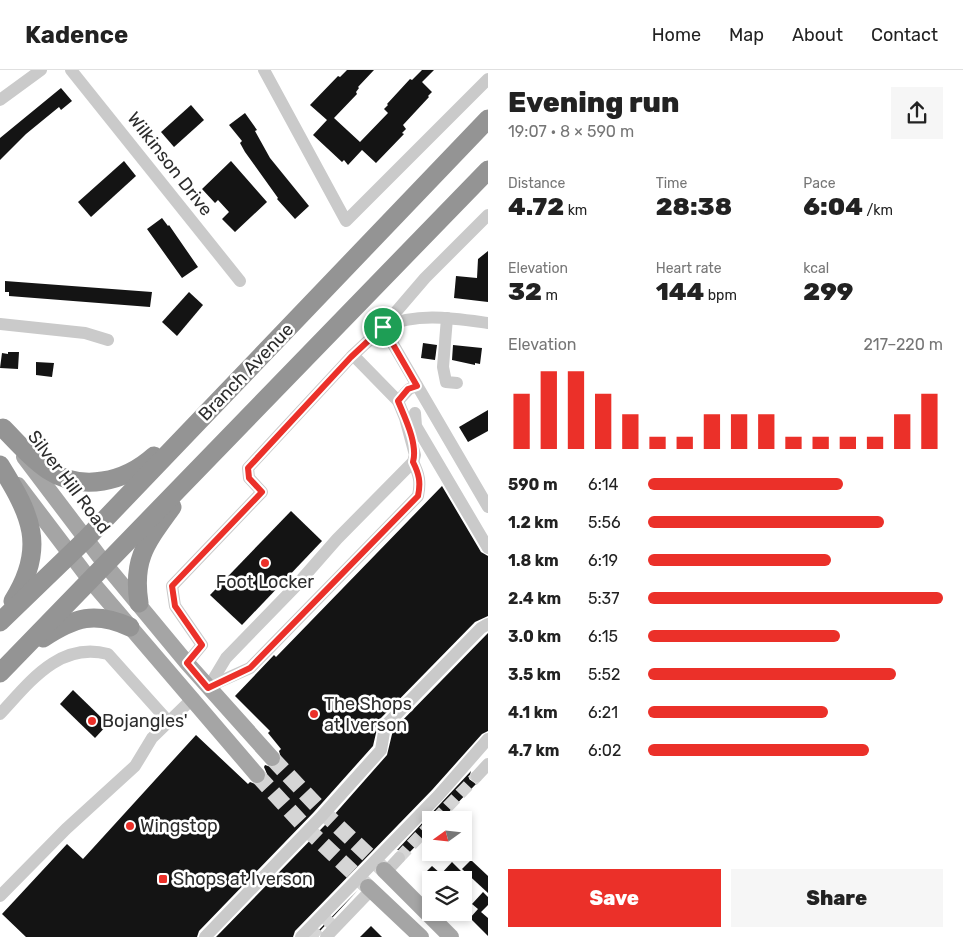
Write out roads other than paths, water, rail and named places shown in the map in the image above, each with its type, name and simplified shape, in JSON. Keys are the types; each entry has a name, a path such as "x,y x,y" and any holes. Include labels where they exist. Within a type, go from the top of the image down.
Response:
{"highway":[{"name":"Branch Avenue","path":"0,622 86,539 484,124"},
{"name":"Branch Avenue","path":"0,673 488,170"},
{"path":"1,426 49,471 73,481 100,482 117,478 146,463 216,403"},
{"path":"139,603 136,583 139,559 162,521 209,456"},
{"path":"0,465 23,503 30,523 33,545 26,577 0,622"},
{"path":"17,655 58,628 81,618 98,617 113,619 130,627"}],"main road":[{"name":"Silver Hill Road","path":"1,426 105,564 208,688 272,758"},
{"path":"0,461 90,580 256,775"},
{"path":"385,871 451,937"},
{"path":"369,888 420,937"}],"street":[{"path":"0,100 40,70"},
{"path":"264,70 346,221 488,79"},
{"name":"Wilkinson Drive","path":"74,71 240,281"},
{"path":"187,663 202,645 175,606 172,586 262,492 249,478 248,468 353,355 383,327 424,278 488,215"},
{"path":"383,327 395,322 420,317 488,323"},
{"path":"447,318 443,367 446,382 457,383"},
{"path":"0,324 85,332 108,340"},
{"path":"383,327 488,507"},
{"path":"353,355 410,416 488,548"},
{"path":"398,401 408,389 417,386"},
{"path":"410,416 429,406"},
{"path":"208,688 226,658 294,588 337,539 413,462 415,455 410,416"},
{"path":"208,688 250,668 418,496 419,475 413,462"},
{"path":"205,937 320,818 381,750 385,726 488,622"},
{"path":"0,714 42,669 54,661 78,652 95,651 108,654 168,721"},
{"path":"0,896 51,843 135,766 152,738 191,700"},
{"path":"301,937 438,796 488,739"},
{"path":"477,776 488,764"},
{"path":"385,871 399,858"},
{"path":"326,937 369,888"}],"tunnel":[{"path":"272,758 321,810 384,870"},
{"path":"257,775 306,828 368,887"},
{"path":"444,811 477,776"},
{"path":"399,858 422,834"},
{"path":"310,937 331,915"}],"place":[{"name":"Foot Locker","path":"265,563"},
{"name":"The Shops at Iverson","path":"314,714"},
{"name":"Bojangles'","path":"92,721"},
{"name":"Wingstop","path":"130,826"},
{"name":"Shops at Iverson","path":"163,879"}]}
